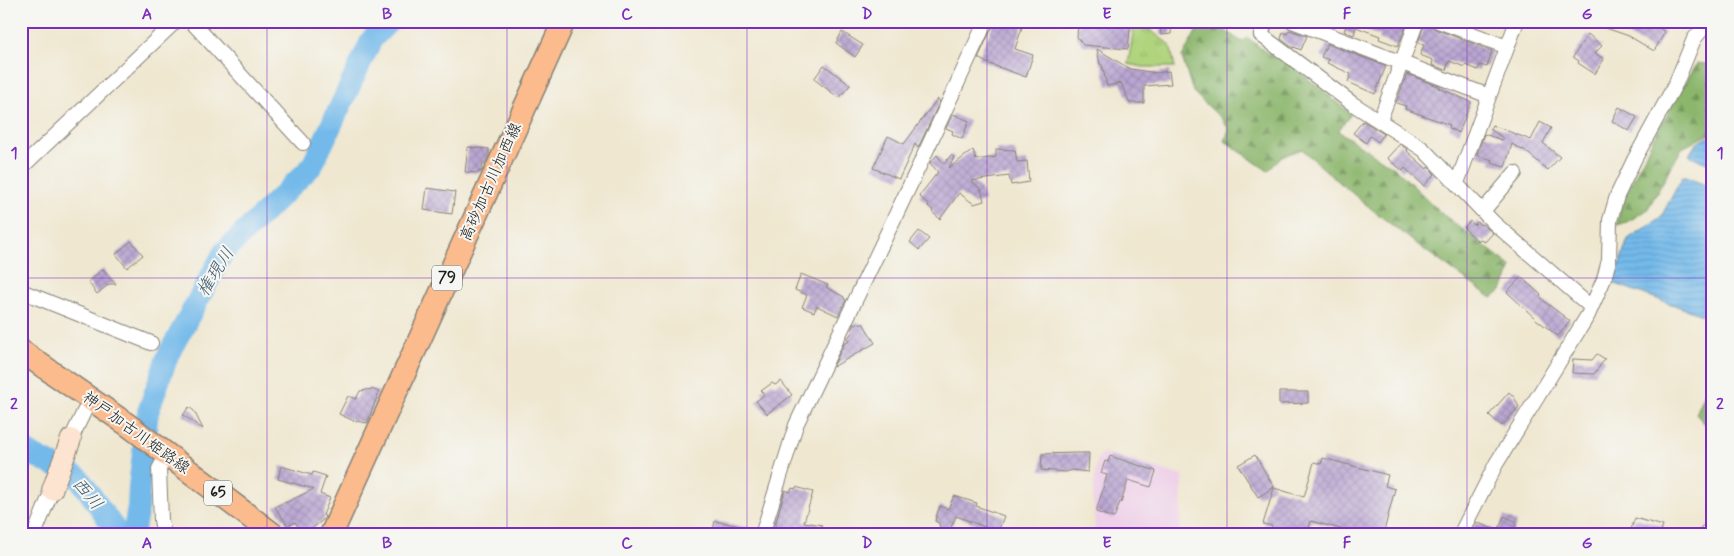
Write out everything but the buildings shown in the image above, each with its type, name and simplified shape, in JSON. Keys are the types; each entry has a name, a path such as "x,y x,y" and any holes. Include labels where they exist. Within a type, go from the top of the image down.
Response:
{"main road":[{"name":"高砂加古川加西線","path":"331,535 564,21"},
{"name":"神戸加古川姫路線","path":"21,351 128,426 273,534"},
{"path":"53,488 70,442"}],"street":[{"path":"21,168 176,21"},
{"path":"191,21 303,142"},
{"path":"1266,21 1261,35 1353,104 1423,149 1494,223 1591,307"},
{"path":"1292,21 1319,26 1402,63 1489,96"},
{"path":"1380,120 1417,21"},
{"path":"1438,21 1507,47"},
{"path":"1457,183 1517,21"},
{"path":"1460,535 1496,464 1574,339 1591,307 1604,279 1609,260 1610,220 1617,196 1676,83 1694,38 1709,21"},
{"path":"762,535 796,425 922,162 985,22"},
{"path":"1483,211 1515,173"},
{"path":"21,292 151,342"},
{"path":"70,442 90,399"},
{"path":"164,453 159,469 161,520 164,535"},
{"path":"34,535 53,488"}],"shaded area":[{"path":"1103,453 1183,476 1180,531 1177,535 1104,535 1095,533 1093,496 1095,473 1098,458"}],"green space":[{"path":"1138,21 1170,45 1175,67 1143,67 1128,64 1134,27"},
{"path":"1202,21 1225,21 1221,28 1242,42 1247,37 1268,54 1273,50 1351,114 1338,131 1396,169 1441,213 1512,267 1502,290 1492,298 1467,281 1371,208 1302,149 1283,156 1268,171 1225,141 1229,129 1221,118 1193,92 1182,57"},
{"path":"1697,63 1713,65 1713,132 1682,148 1647,210 1627,222 1617,225 1622,202 1654,137"},
{"path":"1713,374 1713,433 1696,414"}],"water":[{"path":"1713,134 1713,166 1689,155 1696,144"},
{"path":"1683,176 1713,188 1713,319 1613,283 1628,239 1662,215"}],"waterway":[{"name":"権現川","path":"133,535 138,507 148,412 168,355 224,252 312,166 372,39 390,21"},
{"name":"西川","path":"21,449 79,478 119,535"}]}
